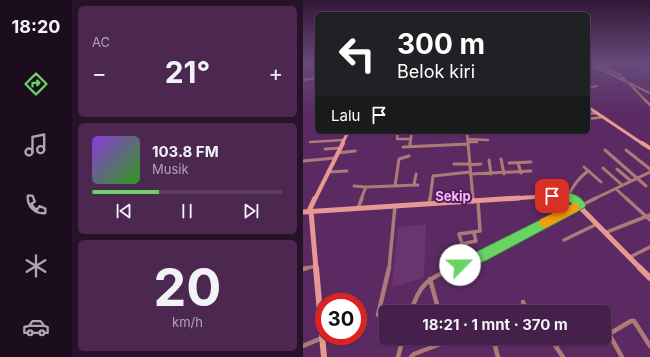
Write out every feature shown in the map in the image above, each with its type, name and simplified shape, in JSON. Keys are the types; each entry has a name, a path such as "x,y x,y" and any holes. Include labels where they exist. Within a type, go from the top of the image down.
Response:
{"main road":[{"path":"590,108 650,148"},
{"path":"318,293 310,212 347,134"},
{"path":"303,212 569,196 581,205 650,278"},
{"path":"323,345 324,357"}],"street":[{"path":"624,81 650,93"},
{"path":"627,82 650,104"},
{"path":"590,88 597,86"},
{"path":"590,114 597,113"},
{"path":"590,119 603,117"},
{"path":"398,134 397,139 410,139"},
{"path":"410,146 411,134"},
{"path":"467,134 470,173 480,230 479,232 474,233 459,234 460,242 464,244 476,241 474,233"},
{"path":"310,142 344,140"},
{"path":"403,147 488,140"},
{"path":"468,142 477,142"},
{"path":"325,149 355,151"},
{"path":"605,150 618,163 647,186"},
{"path":"626,150 650,169"},
{"path":"395,186 399,159 409,156"},
{"path":"303,160 335,158"},
{"path":"501,159 504,174"},
{"path":"489,160 491,174"},
{"path":"509,164 531,162"},
{"path":"518,163 521,173"},
{"path":"454,164 481,164"},
{"path":"584,167 601,182"},
{"path":"603,168 622,185"},
{"path":"617,169 631,181"},
{"path":"328,172 347,171"},
{"path":"429,204 433,176 470,173 504,174 531,171"},
{"path":"569,196 570,191 575,188 579,178 584,173 589,171"},
{"path":"413,305 418,292 430,279 483,255 650,172"},
{"path":"354,186 416,185 416,174"},
{"path":"359,208 366,187"},
{"path":"616,188 648,216 650,220"},
{"path":"378,315 388,276 395,206"},
{"path":"607,232 648,216"},
{"path":"564,240 598,224"},
{"path":"631,257 650,247"},
{"path":"303,269 316,266"},
{"path":"430,279 437,305"},
{"path":"611,332 631,321 634,321 650,346"},
{"path":"303,346 315,341"},
{"path":"611,341 623,357"},
{"path":"398,357 401,345"},
{"path":"411,357 438,345"},
{"path":"496,345 495,346 498,357"},
{"path":"556,346 563,357"}],"shaded area":[{"path":"426,224 424,278 392,287 398,227"}],"slow traffic":[{"path":"545,223 575,208"}],"district":[{"name":"Sekip","path":"453,196"}],"route":[{"path":"460,265 483,255 581,205 566,195 552,196"}]}
